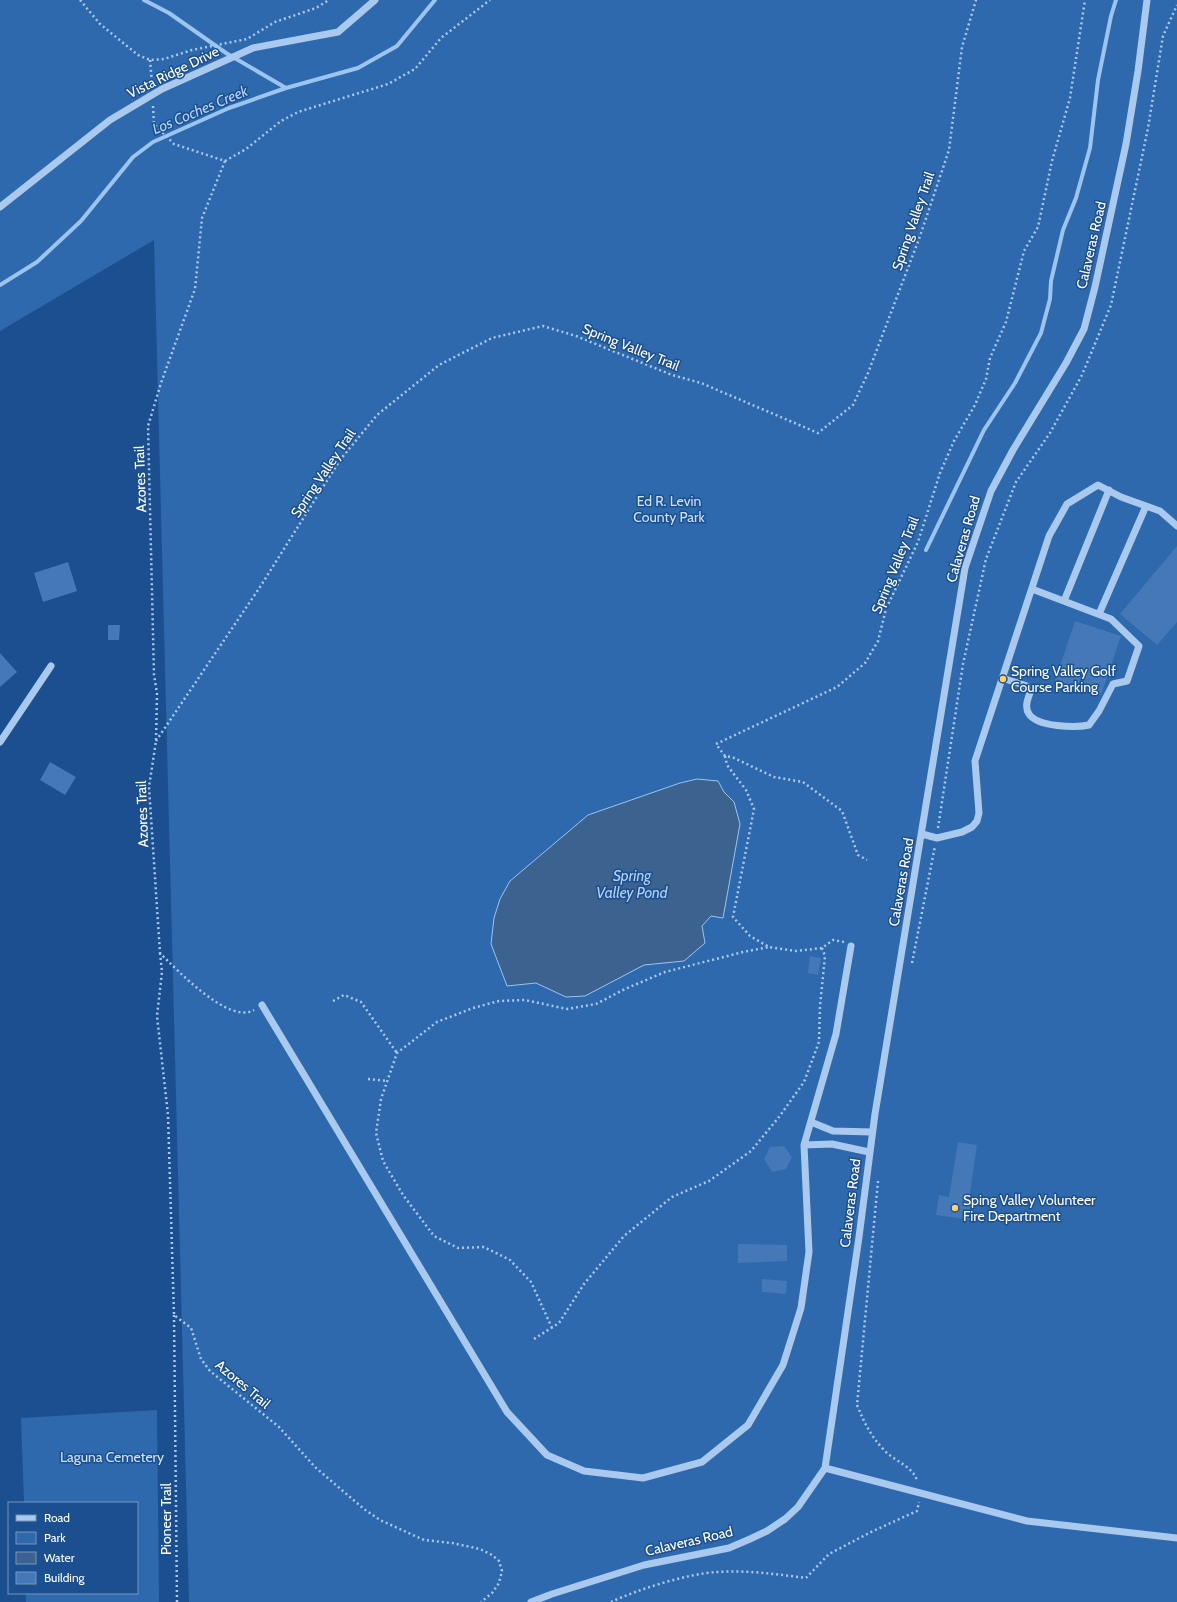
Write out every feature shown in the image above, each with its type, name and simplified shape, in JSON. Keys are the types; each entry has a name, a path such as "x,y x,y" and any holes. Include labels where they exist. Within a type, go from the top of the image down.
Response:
{"street":[{"name":"Vista Ridge Drive","path":"0,206 110,120 153,94 253,48 338,32 375,0"},
{"name":"Calaveras Road","path":"531,1602 644,1565 729,1548 750,1539 767,1531 798,1507 825,1468 859,1237 872,1132 965,568 991,491 1066,363 1084,329 1095,287 1126,144 1138,71 1147,0"},
{"path":"922,834 937,838 962,832 972,827 977,821 979,813 975,761 1049,536 1067,504 1098,485 1160,512 1177,526"},
{"path":"1064,601 1109,490"},
{"path":"1099,614 1146,506"},
{"path":"1002,678 1027,686 1030,690 1026,703 1028,714 1033,718 1045,723 1079,728 1089,725 1099,711 1113,684 1127,680 1139,646 1111,619 1032,588"},
{"path":"0,742 51,666"},
{"path":"262,1005 507,1412 547,1455 584,1471 643,1478 702,1462 748,1425 783,1365 800,1308 809,1252 804,1145 836,1034 848,944"},
{"path":"811,1122 833,1131 872,1132"},
{"path":"804,1145 832,1144 869,1152"},
{"path":"825,1468 1027,1521 1177,1538"}],"path":[{"path":"80,0 100,24 138,55 150,60 164,59 192,50 247,39 275,22 316,8 329,0"},
{"path":"150,60 154,124 174,144 225,161 246,149 281,121 298,112 388,84 416,69 442,38 490,0"},
{"name":"Spring Valley Trail","path":"156,741 260,588 340,460 378,414 439,365 492,338 543,326 576,336 672,375 700,383 818,433 853,405 868,373 919,239 949,150 962,47 976,0"},
{"name":"Spring Valley Trail","path":"725,756 716,744 837,687 865,663 878,641 886,608 918,542 940,473 954,441 975,405 986,379 990,358 1006,322 1024,251 1038,227 1052,162 1070,98 1085,0"},
{"name":"Azores Trail","path":"225,161 202,218 195,289 161,383 148,426 154,675 157,693 156,741 149,787 162,972 157,1016 168,1115 174,1315 191,1328 201,1359 210,1371 279,1427 315,1467 369,1513 380,1520 424,1540 452,1543 480,1549 492,1555 499,1561 502,1571 499,1583 492,1593 481,1602"},
{"path":"769,947 750,936 733,917 754,809 746,790 727,766 725,756 732,757 774,777 802,782 842,810 858,855 867,860"},
{"path":"552,1328 531,1282 510,1260 484,1247 458,1248 434,1236 403,1195 383,1161 376,1133 381,1099 397,1053 437,1022 473,1008 499,1001 525,1000 567,1009 596,1004 625,989 665,972 743,952 769,947 796,951 822,948 833,940 848,944"},
{"path":"534,1339 560,1323 584,1284 624,1236 672,1197 709,1181 751,1151 779,1117 804,1082 819,1042 820,1006 825,956 822,948"},
{"path":"160,953 191,984 227,1008 240,1013 250,1013 262,1005"},
{"path":"333,1001 344,995 362,1002 397,1053"},
{"path":"368,1079 387,1081"},
{"name":"Pioneer Trail","path":"174,1315 177,1602"},
{"path":"611,1602 626,1595 659,1585 715,1572 767,1572 806,1578 829,1554 871,1532 917,1511 921,1494"}],"green space":[{"name":"Ed R. Levin County Park","path":"0,0 1177,0 1177,1602 189,1602 154,240 0,331"},
{"name":"Laguna Cemetery","path":"157,1410 159,1602 26,1602 26,1594 138,1594 138,1502 24,1502 21,1418"}],"water":[{"name":"Spring Valley Pond","path":"697,779 718,781 724,792 734,802 740,824 723,918 711,916 702,926 705,943 684,961 644,965 585,996 566,997 536,983 507,986 491,944 494,918 500,899 510,881 588,815 680,783"}],"building":[{"path":"1177,546 1177,622 1157,645 1120,614"},
{"path":"68,562 77,591 43,602 34,573"},
{"path":"1075,621 1121,636 1101,695 1055,681"},
{"path":"108,625 120,625 119,640 108,640"},
{"path":"0,653 17,672 0,687"},
{"path":"50,762 76,777 65,795 40,780"},
{"path":"810,956 821,958 818,975 808,973"},
{"path":"958,1142 977,1145 969,1200 976,1201 972,1220 936,1215 939,1195 949,1197"},
{"path":"784,1146 792,1157 786,1169 772,1172 764,1159 770,1147"},
{"path":"738,1244 787,1245 787,1261 738,1263"},
{"path":"762,1279 787,1281 786,1294 762,1292"}],"waterway":[{"path":"144,0 169,13 226,53 286,88"},
{"name":"Los Coches Creek","path":"0,285 37,262 81,221 133,157 153,142 229,108 286,88 358,68 397,46 435,0"},
{"path":"926,550 984,430 1015,383 1041,333 1050,299 1051,281 1063,230 1076,198 1090,148 1098,80 1111,16 1116,0"}],"place":[{"name":"Spring Valley Golf Course Parking","path":"1003,679"},
{"name":"Sping Valley Volunteer Fire Department","path":"955,1208"}]}
